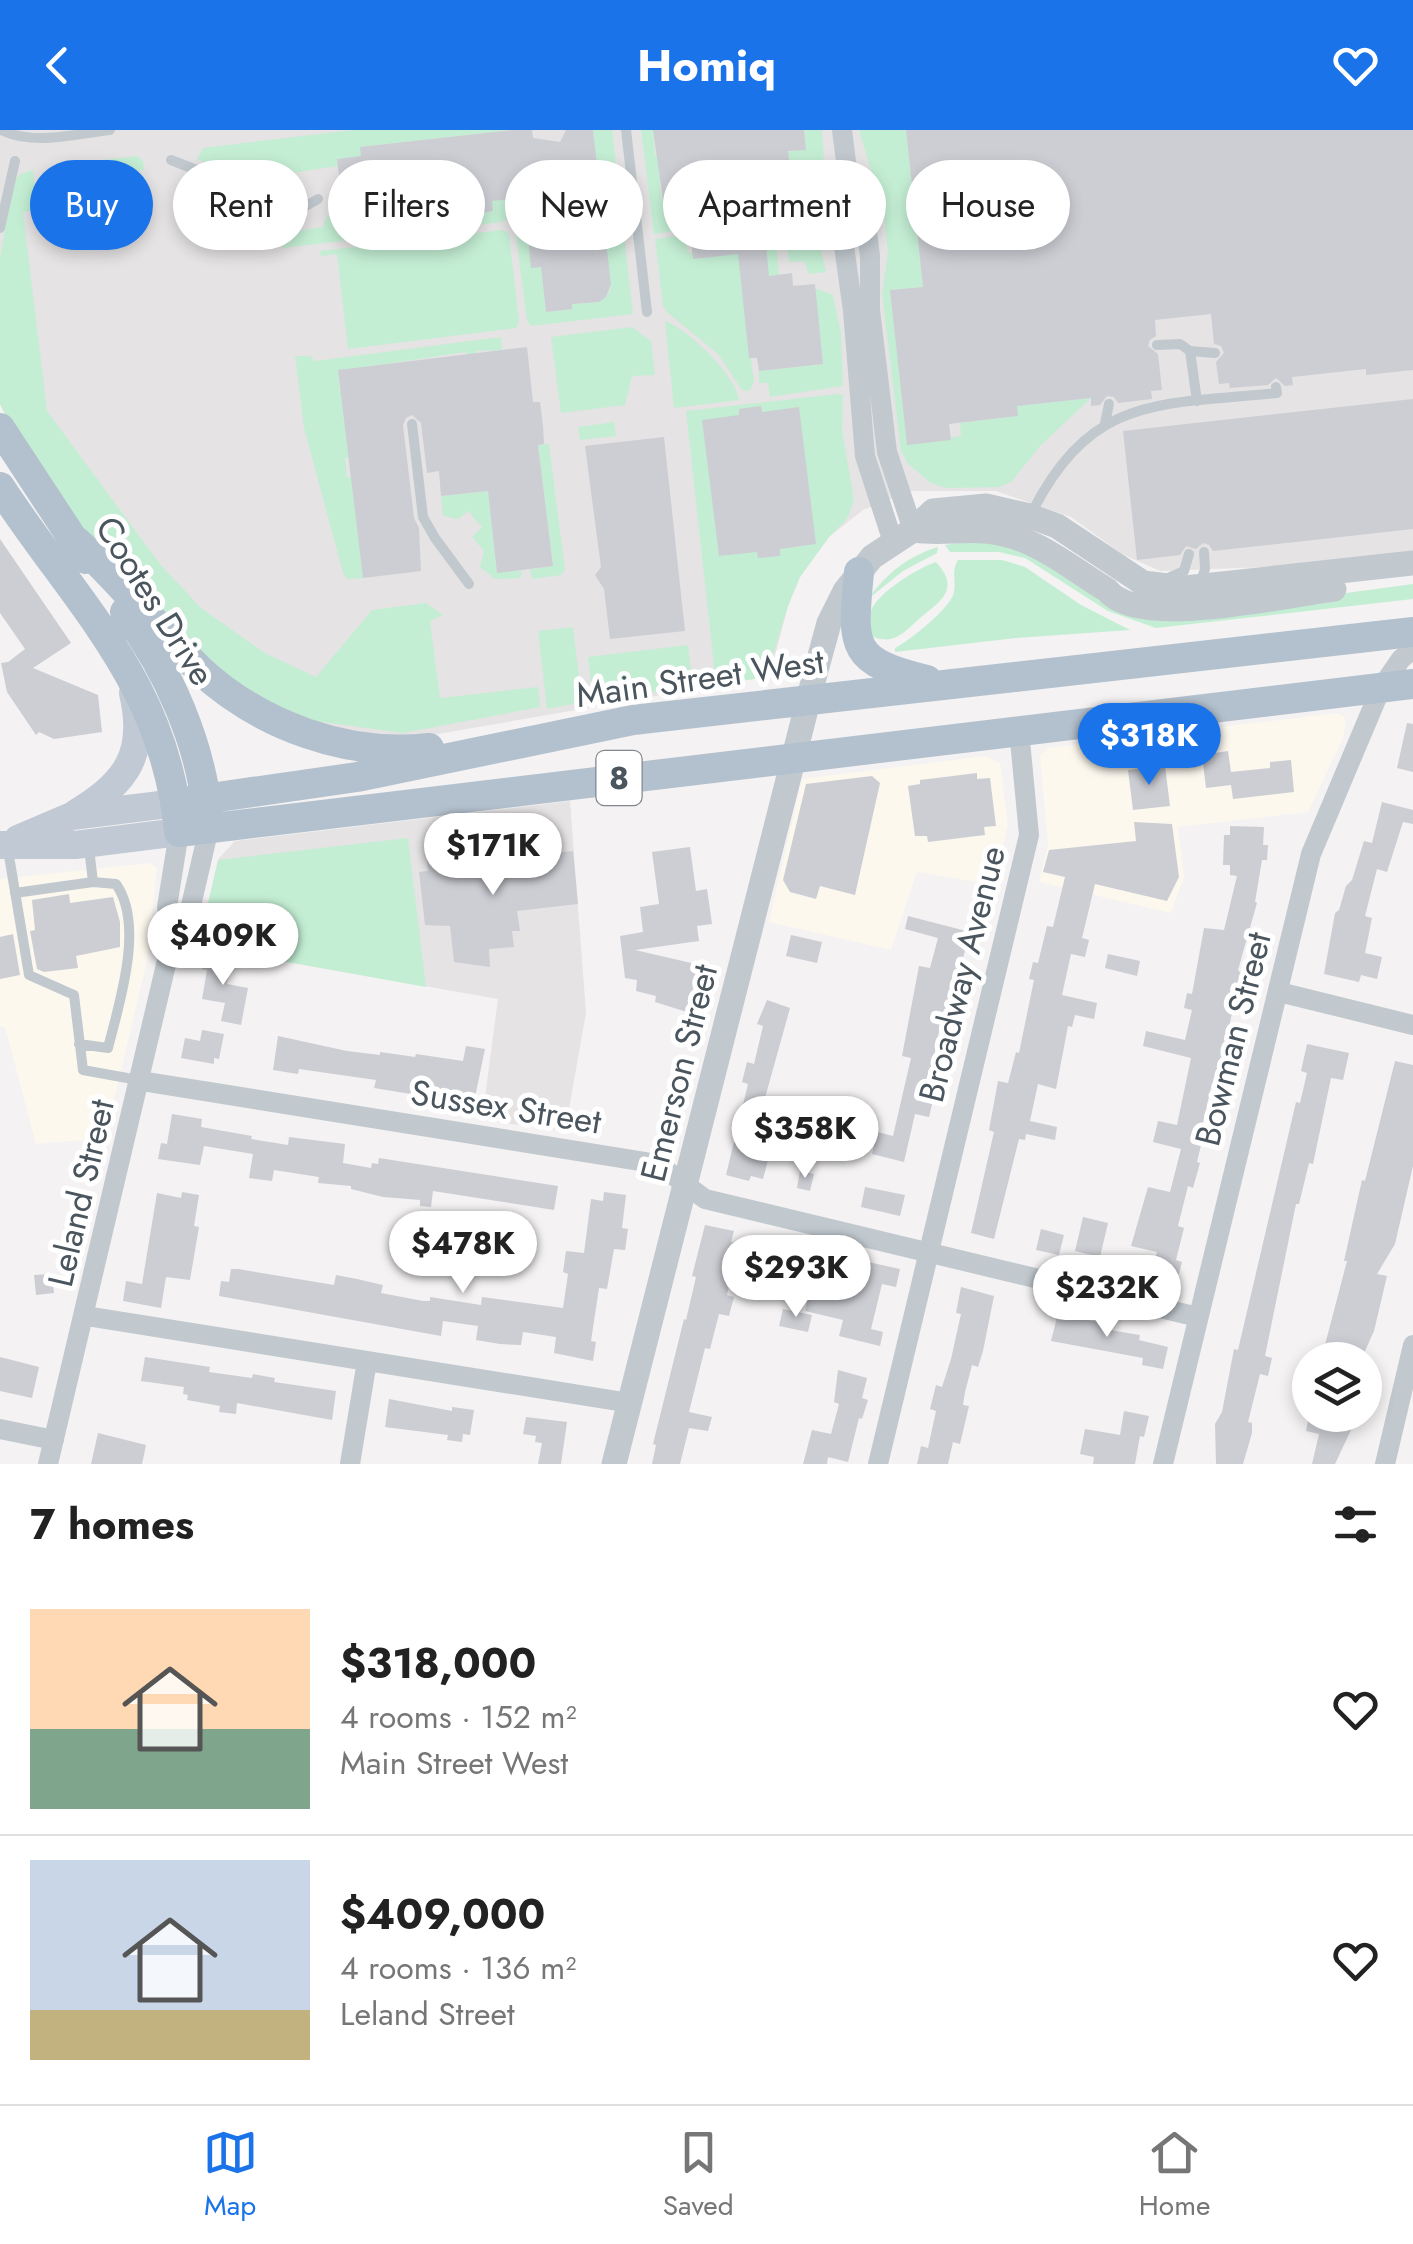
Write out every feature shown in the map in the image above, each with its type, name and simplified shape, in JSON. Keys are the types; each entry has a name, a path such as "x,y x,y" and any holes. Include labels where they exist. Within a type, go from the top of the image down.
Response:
{"main road":[{"name":"Cootes Drive","path":"0,428 134,625 170,687 189,734 193,816"},
{"name":"Cootes Drive","path":"0,487 93,614 128,672 193,816"},
{"path":"76,542 201,671 255,709 313,736 404,750 555,727 601,725"},
{"path":"859,572 856,635 866,656 890,671 944,684"},
{"name":"Main Street West","path":"4,844 88,843 357,776 601,725 1413,632"},
{"path":"72,816 109,791 133,758 139,728 128,672"},
{"name":"Main Street West","path":"4,844 72,816 193,816 794,757 1413,684"}],"street":[{"path":"842,130 849,186 864,208 870,256 870,310 887,452 903,536"},
{"name":"Emerson Street","path":"614,1464 808,699 836,608 859,572 932,511 986,506 1025,526"},
{"path":"1025,526 1057,526 1142,583 1159,587 1202,576 1252,581 1413,562"},
{"path":"1025,526 1042,546 1113,598 1134,606 1185,609 1413,579"},
{"name":"Bowman Street","path":"1164,1464 1312,854 1381,688 1413,649"},
{"name":"Broadway Avenue","path":"878,1464 1028,835 1019,730"},
{"name":"Leland Street","path":"173,935 167,907 193,816"},
{"name":"Leland Street","path":"48,1464 173,935 190,910 193,816"},
{"path":"1279,992 1413,1025"},
{"name":"Sussex Street","path":"141,1081 658,1164 704,1199 1198,1317"},
{"path":"86,1316 630,1403"},
{"path":"1385,1464 1413,1345"},
{"path":"350,1464 367,1361"},
{"path":"0,1429 54,1440"}],"lane":[{"path":"1,130 17,138 32,139 110,130"},
{"path":"626,130 648,312"},
{"path":"171,160 299,210 318,199"},
{"path":"0,228 15,162"},
{"path":"1158,345 1180,344 1190,351 1215,353"},
{"path":"1190,351 1196,401"},
{"path":"1025,526 1064,460 1105,423 1140,408 1242,393 1277,393 1276,387"},
{"path":"1105,423 1109,404"},
{"path":"412,424 423,517 434,538 470,584"},
{"path":"1107,590 1165,600 1184,598 1202,576 1204,552"},
{"path":"1135,576 1178,576 1186,568 1189,554"},
{"path":"88,843 94,882"},
{"path":"4,844 29,974 74,995 82,1070 141,1081"},
{"path":"15,893 94,882 116,884 123,894 128,965 108,1048 80,1044"}],"shaded area":[{"path":"0,130 1413,130 1413,555 1315,565 1160,571 1122,554 1071,517 996,491 911,491 863,510 829,537 800,577 773,663 754,679 409,739 311,726 13,430 0,404"},
{"path":"1337,713 1346,722 1343,738 1308,812 1178,827 1184,877 1171,913 1039,882 1048,845 1040,756 1047,748"},
{"path":"985,756 1000,763 1008,824 995,885 917,872 891,950 769,922 802,779"},
{"path":"570,801 586,1013 565,1131 482,1120 498,999 198,946 219,858 235,841"},
{"path":"149,863 157,868 147,961 105,1138 36,1144 5,1027 0,1027 0,879"}],"green space":[{"path":"352,130 513,130 361,147 361,156 328,160 328,168 308,171 308,160 199,160 203,148"},
{"path":"593,130 612,130 615,160 596,160"},
{"path":"641,130 653,130 655,155 663,154 663,181 659,182 663,233 654,234"},
{"path":"804,130 822,130 824,160 787,160 785,152 806,149"},
{"path":"859,130 906,130 909,160 906,160 906,250 919,250 923,287 891,290 907,444 961,436 960,423 1017,416 1017,406 1091,398 1040,446 1012,481 1000,487 946,488 931,483 908,464 901,451 882,294 888,253 886,160 868,160"},
{"path":"138,156 142,160 103,160"},
{"path":"30,171 30,211 23,212 47,411 160,564 201,608 265,653 316,677 372,610 426,603 443,615 430,621 440,698 538,687 540,707 403,733 315,721 247,697 100,554 13,430 0,404 0,258 12,186 20,174"},
{"path":"505,200 505,220 485,224 485,212 493,211 492,201"},
{"path":"328,216 328,243 308,245 308,229 323,227"},
{"path":"505,231 519,321 516,328 348,349 337,254 321,256 320,251 485,250 485,232"},
{"path":"663,238 663,250 688,253 777,250 779,275 741,279 754,382 749,391 742,390 718,354 663,306 655,239"},
{"path":"518,250 529,250 531,267 541,267 546,312 572,309 572,304 599,302 610,291 606,250 626,250 633,314 531,326 527,321"},
{"path":"788,250 821,250 826,272 809,274 804,261 789,262"},
{"path":"815,288 833,295 841,333 843,386 770,397 768,383 759,383 759,371 823,364"},
{"path":"665,321 686,333 710,355 730,379 739,400 674,408"},
{"path":"632,327 651,341 655,375 632,376 625,405 561,413 551,337"},
{"path":"501,337 502,350 476,351 476,358 468,359 466,352 338,371 340,392 346,392 350,457 345,458 347,477 352,477 363,578 347,579 304,428 295,356 310,356 315,361"},
{"path":"843,395 842,430 854,500 847,519 800,577 768,671 754,679 716,684 686,411"},
{"path":"614,422 616,436 580,440 578,427"},
{"path":"549,444 565,570 561,575 533,579 529,570 553,565 538,445"},
{"path":"488,491 497,572 522,571 520,578 495,579 480,567 484,551 472,537 482,527 468,511 458,519 443,516 441,496"},
{"path":"1004,544 1175,616 1413,584 1413,599 1156,628 1108,611 1025,558 999,552 950,552 945,545"},
{"path":"938,547 937,553 903,571 868,599 898,567"},
{"path":"958,560 1002,560 1025,567 1081,605 1130,630 895,652 946,606 954,592"},
{"path":"936,562 947,580 940,601 898,637 886,640 871,636 871,611 881,597 909,575"},
{"path":"573,627 582,702 547,709 538,631"},
{"path":"688,645 693,687 593,700 588,657"},
{"path":"408,838 426,987 198,946 218,860"}],"building":[{"path":"513,130 532,130 533,138 560,142 566,130 593,130 597,160 505,160 505,200 492,201 493,211 485,212 485,160 337,160 361,156 360,147"},
{"path":"653,130 804,130 806,150 788,151 789,160 663,160 663,200"},
{"path":"906,130 1413,130 1413,370 1366,375 1366,369 1292,377 1293,385 1285,386 1276,378 1268,385 1230,388 1229,383 1219,384 1216,362 1224,353 1221,346 1214,344 1211,314 1155,320 1156,336 1148,346 1158,354 1162,390 1151,391 1152,399 1118,403 1107,396 1100,405 1091,406 1091,398 1017,406 1018,416 949,424 951,440 907,445 890,290 923,287 919,250 1070,250 1070,160 909,160"},
{"path":"529,250 607,250 611,284 606,297 599,302 572,304 572,309 546,312 541,267 531,268"},
{"path":"692,250 767,250 769,276 792,273 793,286 815,284 823,364 759,371 757,358 749,358 738,254 693,259"},
{"path":"527,347 533,402 540,402 543,426 544,444 538,445 553,566 497,573 488,491 441,496 439,471 427,473 421,423 412,415 403,425 414,518 419,528 421,571 363,578 338,370"},
{"path":"1413,399 1413,529 1213,551 1203,543 1196,549 1186,546 1180,555 1137,560 1123,431"},
{"path":"761,406 762,412 799,407 816,544 780,549 780,556 758,558 757,552 719,556 702,420 739,415 739,409"},
{"path":"664,437 685,631 610,639 604,589 595,575 601,567 585,446"},
{"path":"0,539 71,643 33,668 98,695 102,732 54,739 39,732 36,735 7,692 1,663 25,649 0,613"},
{"path":"1407,723 1413,724 1413,772 1397,768"},
{"path":"1228,751 1231,772 1270,768 1270,762 1291,760 1294,792 1233,799 1231,785 1206,788 1202,755"},
{"path":"1165,766 1170,806 1133,810 1128,770"},
{"path":"977,773 977,779 990,778 996,826 984,827 985,835 928,842 927,836 915,836 908,786 920,784 920,780"},
{"path":"872,776 880,783 855,895 820,886 816,899 790,892 783,880 806,784"},
{"path":"1382,802 1413,810 1413,824 1403,822 1387,872 1377,869 1365,916 1372,918 1365,953 1382,957 1377,979 1361,975 1359,982 1324,974 1335,913 1352,880 1364,841 1372,843"},
{"path":"1134,822 1172,824 1179,877 1167,901 1095,884 1082,938 1089,940 1085,957 1071,954 1062,995 1097,1003 1094,1019 1075,1015 1072,1027 1068,1026 1056,1089 1038,1084 1030,1121 1057,1127 1055,1140 1026,1134 1025,1140 1019,1139 994,1239 971,1233 994,1132 989,1130 998,1081 1008,1083 1016,1052 1019,1053 1034,980 1029,979 1033,962 1038,963 1047,926 1053,927 1065,877 1043,872 1049,850 1136,841"},
{"path":"1230,826 1264,827 1267,860 1262,860 1257,903 1201,1131 1204,1132 1197,1162 1200,1163 1193,1188 1188,1186 1178,1226 1184,1228 1176,1260 1182,1262 1175,1289 1149,1282 1157,1252 1131,1246 1148,1187 1170,1192 1181,1149 1153,1142 1158,1121 1177,1125 1191,1058 1143,1046 1146,1031 1185,1040 1192,1010 1184,1008 1187,993 1192,994 1204,928 1224,930 1237,876 1230,875 1230,865 1223,865 1224,835 1230,835"},
{"path":"690,847 696,891 707,889 712,924 697,926 699,941 635,950 700,965 687,1012 636,991 637,980 625,978 620,936 643,932 640,907 659,904 652,852"},
{"path":"573,851 578,904 517,911 520,931 512,931 514,947 489,949 490,967 454,962 450,926 425,925 419,872 428,871 427,862"},
{"path":"69,894 70,903 113,897 120,922 120,947 76,956 78,968 44,972 37,969 30,931 35,930 32,900"},
{"path":"908,916 970,932 945,1025 940,1026 926,1098 933,1100 929,1117 915,1114 904,1162 872,1154 877,1132 893,1136 911,1058 902,1056 919,966 930,968 938,938 905,929"},
{"path":"13,934 20,975 0,979 0,937"},
{"path":"791,935 822,942 817,963 786,956"},
{"path":"204,952 231,955 227,984 248,988 241,1025 221,1021 225,1003 202,999 207,970 202,969"},
{"path":"1108,954 1140,961 1137,976 1105,968"},
{"path":"767,1000 790,1008 765,1098 770,1099 763,1130 773,1132 767,1164 763,1179 751,1176 749,1181 726,1175 748,1084 742,1082 747,1062 754,1064 763,1026 757,1024"},
{"path":"202,1030 224,1034 219,1059 214,1058 214,1064 181,1058 185,1038 200,1041"},
{"path":"278,1036 347,1051 463,1061 466,1046 485,1049 474,1102 455,1098 456,1095 424,1091 423,1096 374,1088 376,1080 299,1069 298,1074 273,1070"},
{"path":"1307,1044 1349,1053 1343,1080 1331,1078 1313,1164 1309,1163 1296,1204 1265,1356 1272,1358 1268,1376 1260,1374 1248,1422 1252,1423 1252,1433 1243,1464 1216,1464 1215,1424 1222,1412 1234,1349 1238,1350 1296,1102 1300,1103 1307,1073 1301,1071"},
{"path":"1395,1061 1413,1065 1413,1166 1395,1244 1377,1274 1387,1276 1374,1331 1369,1342 1326,1342 1347,1261 1362,1180 1365,1181"},
{"path":"172,1114 202,1119 201,1127 252,1136 251,1139 288,1145 289,1137 345,1144 343,1163 371,1168 379,1158 558,1186 554,1210 433,1191 431,1207 420,1206 420,1200 383,1197 351,1186 318,1183 319,1177 274,1170 272,1181 249,1178 253,1154 204,1146 200,1165 158,1159 161,1143 167,1144"},
{"path":"800,1171 814,1174 810,1191 797,1188"},
{"path":"865,1187 905,1195 900,1216 861,1207"},
{"path":"182,1192 199,1195 194,1226 199,1227 190,1280 166,1277 161,1308 123,1301 126,1281 142,1284 157,1193 181,1198"},
{"path":"604,1192 626,1195 622,1228 628,1229 625,1250 614,1249 607,1289 599,1288 591,1341 596,1342 593,1361 554,1353 556,1337 523,1332 521,1345 500,1344 476,1340 478,1326 443,1321 441,1336 219,1296 221,1281 229,1282 231,1269 238,1269 334,1285 336,1275 383,1285 381,1293 423,1301 430,1301 430,1297 481,1305 482,1297 563,1308 568,1274 563,1272 566,1251 584,1253 591,1199 603,1201"},
{"path":"1083,1217 1108,1223 1100,1257 1075,1251"},
{"path":"705,1225 734,1231 731,1242 738,1243 727,1295 734,1297 729,1316 719,1314 710,1349 705,1348 689,1412 712,1417 708,1431 689,1428 680,1464 652,1464 656,1445 653,1444 686,1320"},
{"path":"1041,1229 1064,1235 1059,1255 1036,1250"},
{"path":"868,1262 900,1269 896,1287 882,1284 871,1329 883,1332 880,1346 839,1336 843,1320 805,1311 812,1281 856,1292 862,1266 866,1267"},
{"path":"52,1274 54,1293 36,1295 34,1275"},
{"path":"961,1287 994,1296 983,1351 978,1367 972,1365 965,1392 963,1405 969,1406 960,1444 953,1442 948,1464 917,1464 921,1446 928,1448 936,1411 930,1409 936,1385 942,1387 951,1359 961,1314 956,1313"},
{"path":"783,1309 812,1315 808,1332 779,1326"},
{"path":"1058,1313 1105,1324 1104,1329 1140,1335 1139,1340 1168,1347 1163,1369 1142,1365 1143,1358 1051,1341"},
{"path":"0,1357 39,1367 32,1398 0,1391"},
{"path":"145,1357 210,1367 209,1372 252,1378 253,1374 275,1378 274,1382 336,1391 332,1420 237,1403 236,1414 219,1412 220,1406 187,1400 184,1387 141,1381"},
{"path":"838,1370 867,1378 862,1398 868,1400 862,1419 859,1418 848,1462 828,1457 827,1464 803,1464 812,1430 831,1434 839,1404 834,1402"},
{"path":"389,1399 452,1411 452,1407 474,1410 470,1435 463,1434 462,1442 447,1440 448,1435 385,1427"},
{"path":"1124,1411 1149,1416 1144,1437 1140,1436 1135,1464 1093,1464 1094,1457 1080,1454 1085,1429 1120,1435"},
{"path":"526,1417 567,1422 561,1464 538,1464 542,1443 535,1442 536,1436 523,1434"},
{"path":"1310,1432 1350,1432 1335,1464 1312,1464 1319,1434"},
{"path":"98,1433 146,1445 142,1464 91,1464"}]}
